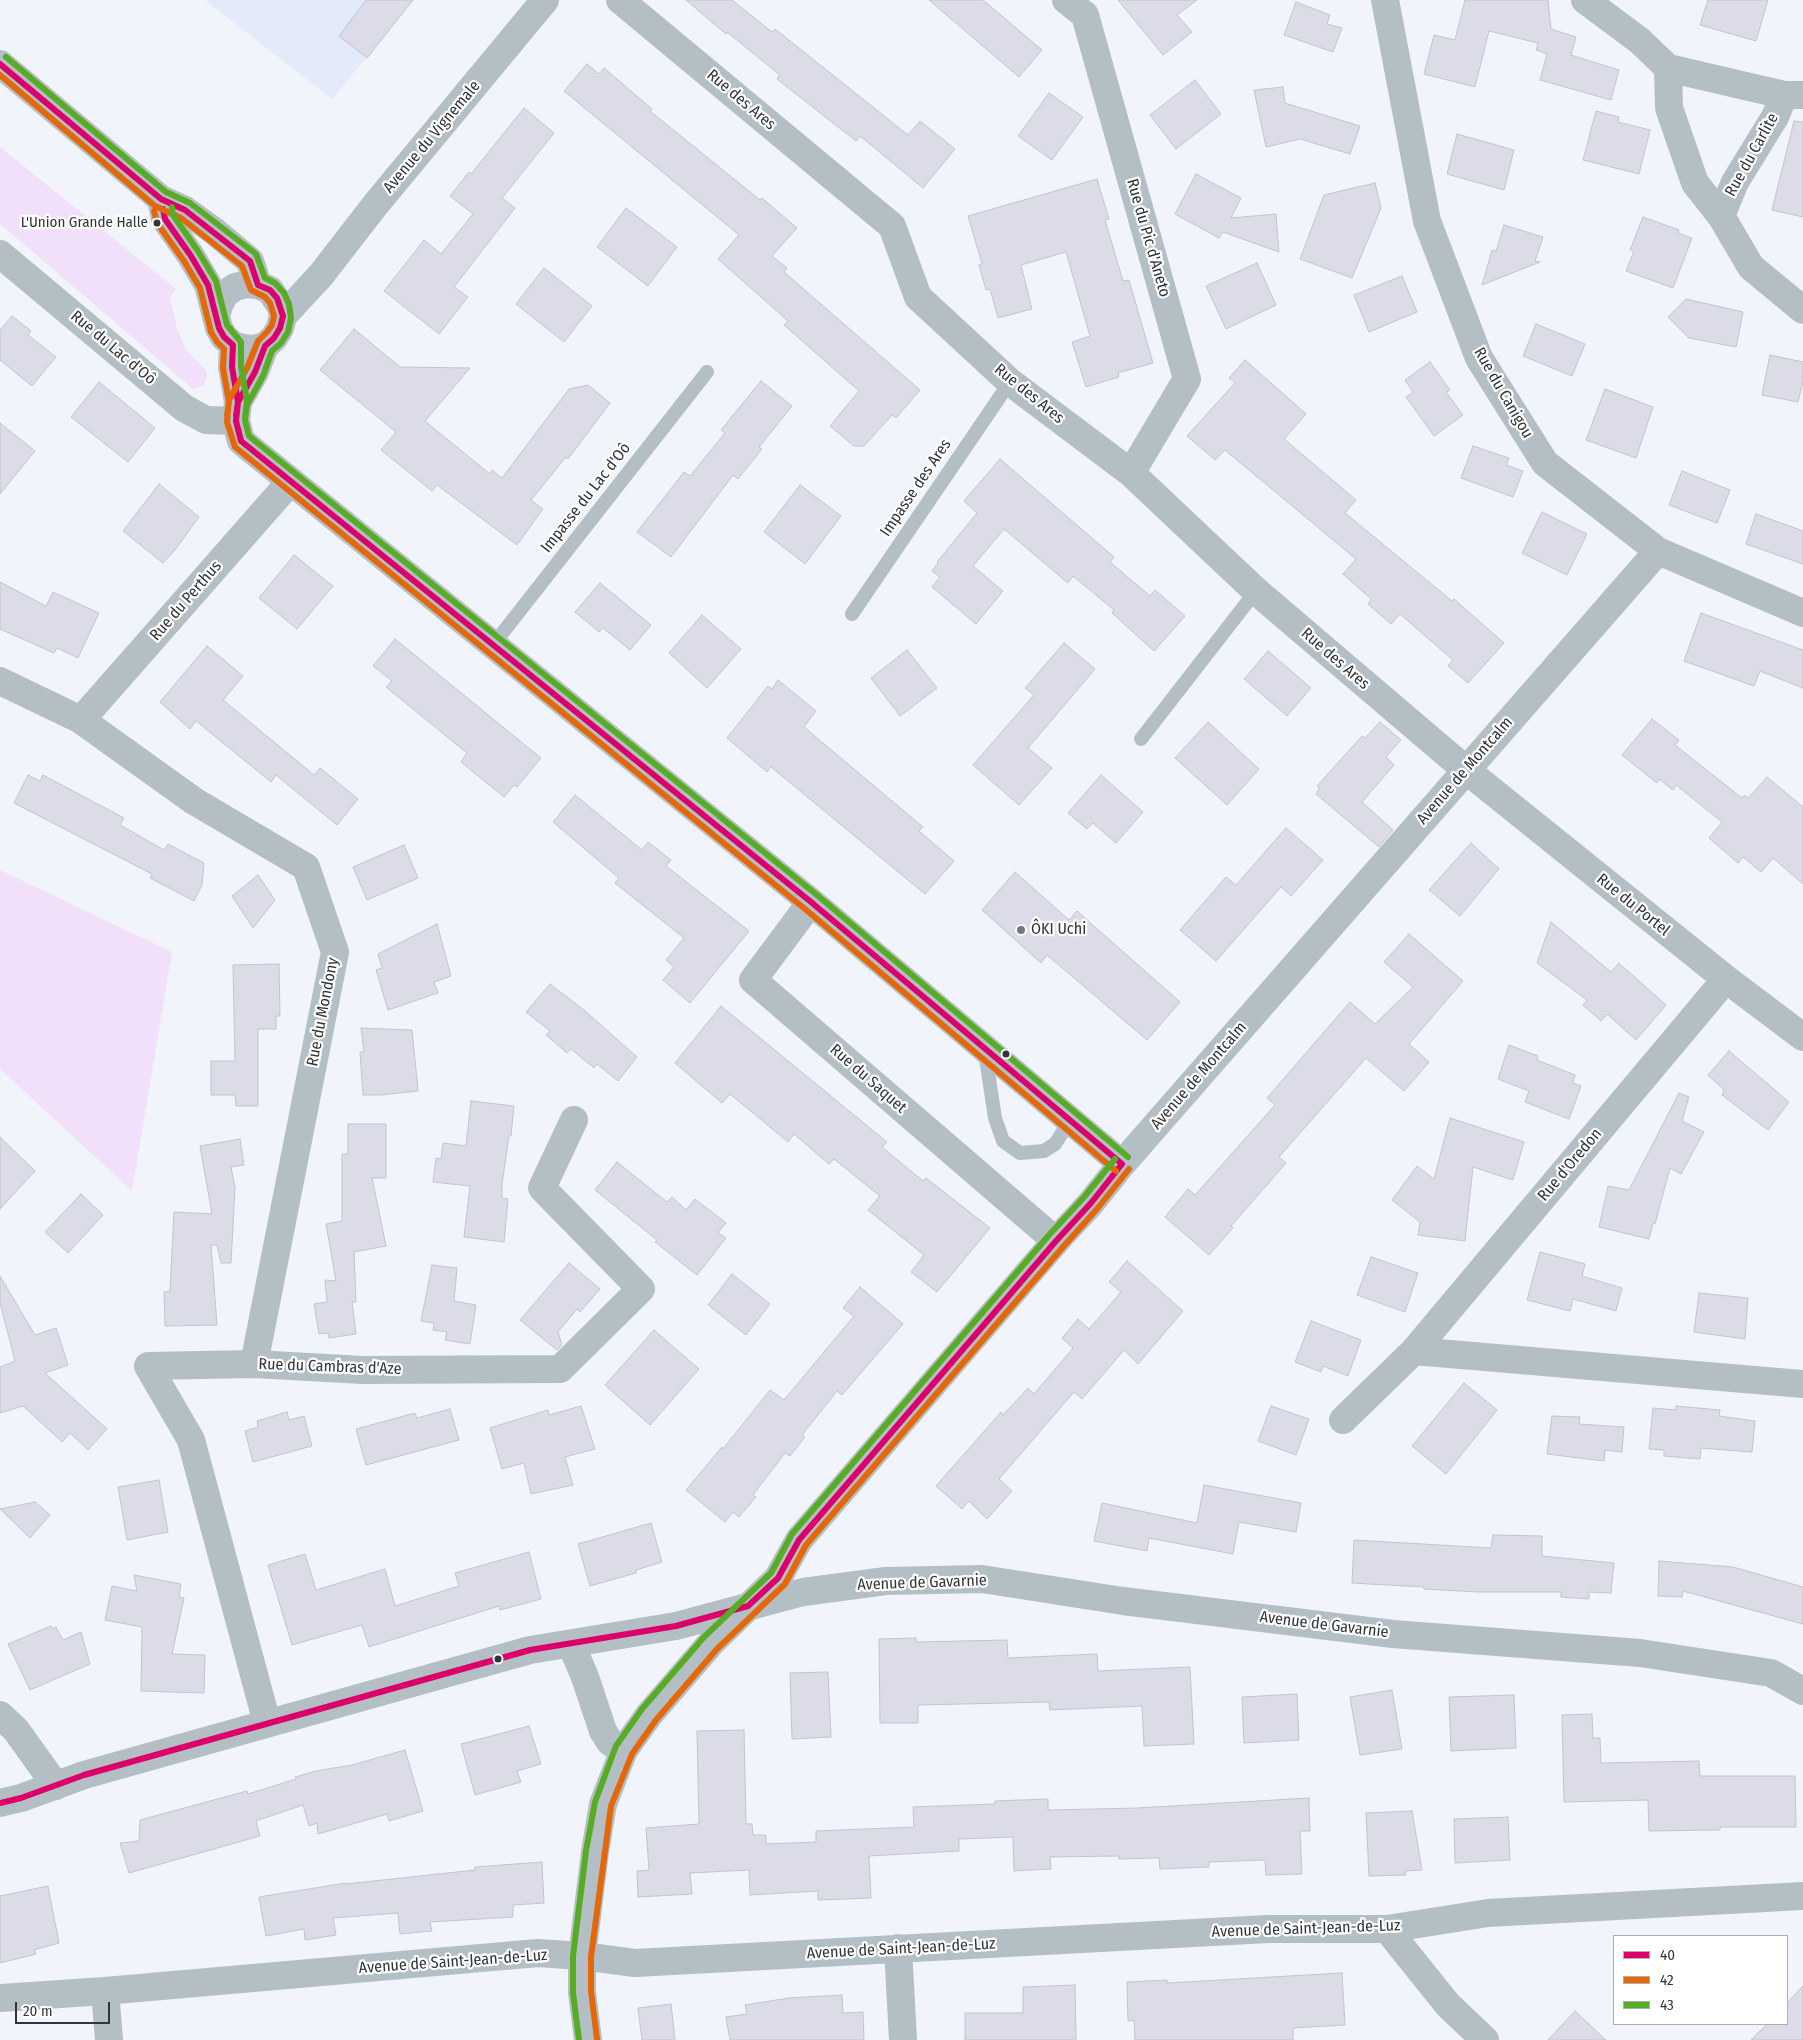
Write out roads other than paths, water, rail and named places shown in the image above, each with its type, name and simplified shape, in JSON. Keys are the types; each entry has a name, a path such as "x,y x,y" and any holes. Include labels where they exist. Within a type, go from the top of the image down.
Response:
{"street":[{"name":"Avenue du Vignemale","path":"282,316 321,275 376,204 545,0"},
{"name":"Rue des Ares","path":"620,0 892,226 918,297 1010,382 1131,474 1256,591 1466,770"},
{"name":"Rue du Pic d'Aneto","path":"1066,0 1085,15 1187,378 1131,474"},
{"name":"Rue du Canigou","path":"1385,0 1427,221 1480,358 1545,464 1658,551 1803,613"},
{"path":"1584,0 1640,42 1668,68 1794,95"},
{"path":"0,64 161,199 185,210 250,261 264,288 281,307 280,328 274,338 264,346 254,349 244,348 233,345 224,337 218,328 208,285 191,256 165,219 161,199"},
{"name":"Rue du Carlite","path":"1668,68 1670,108 1695,183 1721,216 1752,267 1803,310"},
{"name":"Rue du Carlite","path":"1721,216 1735,182 1775,117 1794,95"},
{"name":"Rue du Lac d'Oô","path":"0,254 184,408 206,420 237,412"},
{"path":"216,317 218,305 225,294 235,287 246,284 264,288 321,275"},
{"path":"233,345 232,368 241,441 811,902 1122,1164"},
{"path":"237,412 255,372 264,346"},
{"name":"Rue du Perthus","path":"81,720 290,481"},
{"name":"Avenue de Montcalm","path":"588,2040 582,1992 582,1956 603,1804 624,1750 677,1681 748,1606 778,1578 799,1540 1056,1240 1658,551"},
{"name":"Rue du Mondony","path":"0,681 81,720 194,801 306,866 335,952 254,1364"},
{"name":"Rue du Portel","path":"1466,770 1726,979 1803,1037"},
{"name":"Rue du Saquet","path":"811,902 753,980 1056,1240"},
{"name":"Rue d'Oredon","path":"1343,1420 1414,1351 1726,979"},
{"name":"Rue du Cambras d'Aze","path":"267,1723 191,1440 148,1366 254,1364 363,1370 560,1369 641,1289 542,1188 574,1120"},
{"path":"1414,1351 1803,1384"},
{"name":"Avenue de Gavarnie","path":"0,1802 21,1798 84,1775 530,1650 676,1626 803,1592 868,1583 982,1579 1123,1601 1393,1634 1640,1653 1771,1673 1803,1691"},
{"path":"571,1644 586,1677 603,1731 610,1742 624,1750"},
{"path":"0,1715 16,1730 56,1786"},
{"name":"Avenue de Saint-Jean-de-Luz","path":"0,1998 105,1991 538,1953 582,1956 634,1963 1268,1930 1387,1930 1488,1913 1803,1896"},
{"path":"1387,1930 1448,2006 1485,2040"},
{"path":"898,1948 903,2040"},
{"path":"105,1991 109,2040"}],"lane":[{"name":"Impasse du Lac d'Oô","path":"493,645 707,372"},
{"name":"Impasse des Ares","path":"852,614 1010,382"},
{"path":"1141,739 1256,591"},
{"path":"985,1049 995,1118 1003,1141 1020,1154 1044,1151 1056,1144 1068,1118"}],"place":[{"name":"L'Union Grande Halle","path":"157,223"},
{"name":"ÔKI Uchi","path":"1021,930"}]}
